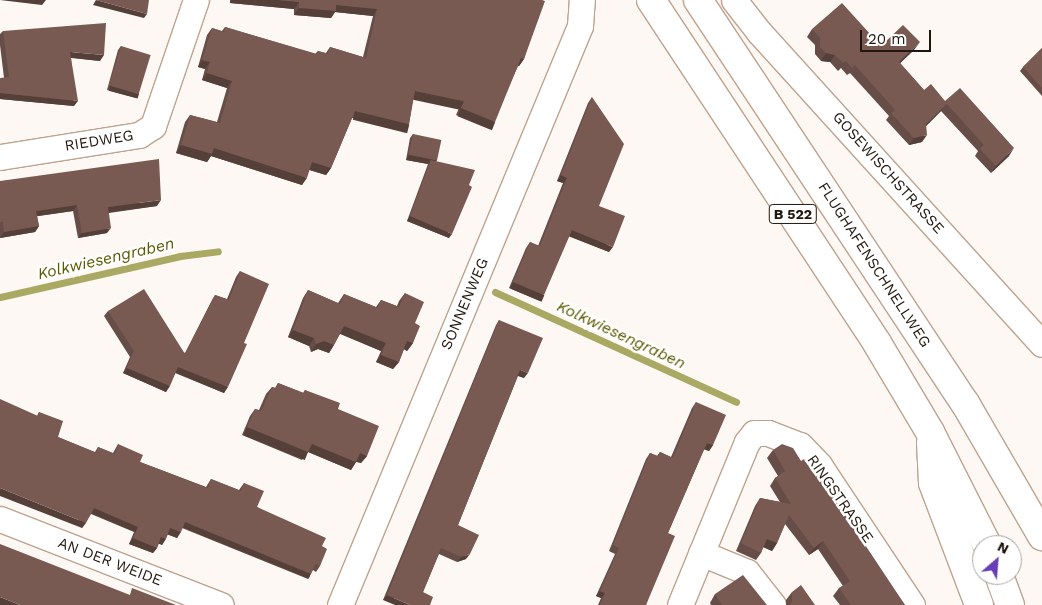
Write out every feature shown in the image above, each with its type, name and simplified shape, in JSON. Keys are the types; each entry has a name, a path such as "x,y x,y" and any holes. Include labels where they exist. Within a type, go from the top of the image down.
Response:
{"highway":[{"name":"B 522","path":"651,0 825,260 930,432 982,535"},
{"name":"FLUGHAFENSCHNELLWEG","path":"698,0 965,403 1042,536"},
{"path":"930,432 933,483 979,605"},
{"path":"1002,585 1010,605"}],"street":[{"name":"RIEDWEG","path":"0,157 139,135 154,126 196,0"},
{"name":"SONNENWEG","path":"340,605 580,26 582,0"},
{"name":"GOSEWISCHSTRASSE","path":"734,0 759,32 1042,344"},
{"name":"RINGSTRASSE","path":"680,605 747,442 754,433 768,433 800,445 819,465 912,605"},
{"name":"AN DER WEIDE","path":"0,519 221,605"},
{"path":"701,553 748,572 773,605"}],"building":[{"path":"96,0 149,0 147,14"},
{"path":"277,0 545,1 524,59 521,58 495,122 461,108 464,101 415,91 409,124 355,111 331,168 312,162 307,178 214,148 212,154 181,145 190,115 220,123 232,81 207,73 210,62 202,60 212,28 224,32 225,27 317,54 318,51 328,54 330,47 366,58 377,9 336,5 336,11 299,8 299,2"},
{"path":"842,3 881,46 903,25 920,42 899,62 924,90 931,84 945,101 960,88 1014,148 996,166 980,149 984,145 947,104 926,124 927,135 914,138 891,113 895,110 855,65 852,68 846,61 843,63 835,55 826,53 820,47 820,38 812,29"},
{"path":"106,23 104,55 70,52 78,101 0,93 0,78 9,77 3,31"},
{"path":"121,46 151,55 139,94 109,85"},
{"path":"1042,48 1042,88 1023,67"},
{"path":"592,97 624,144 599,206 625,216 613,247 572,230 544,295 513,282 530,242 540,246 567,178 561,175"},
{"path":"413,134 441,140 437,161 409,155"},
{"path":"159,159 161,200 108,207 111,228 82,233 77,205 36,211 39,226 4,232 3,222 0,222 0,181"},
{"path":"431,160 475,170 469,185 472,187 452,234 410,216"},
{"path":"240,271 269,284 244,343 247,344 228,387 178,367 170,386 127,368 134,351 108,311 144,289 185,354 215,295 229,300"},
{"path":"308,290 340,304 344,294 378,308 381,300 399,307 405,293 424,302 415,323 420,326 413,343 407,341 399,362 381,355 386,343 344,326 334,345 324,341 316,344 314,338 293,330"},
{"path":"499,320 543,338 528,373 520,370 458,525 479,535 470,554 461,557 441,548 423,592 433,597 430,605 410,605 387,595"},
{"path":"278,383 304,393 305,390 340,403 338,409 379,426 367,456 360,453 356,462 312,444 308,452 247,427 255,409 261,411 272,387 276,388"},
{"path":"0,399 38,416 39,412 63,421 58,437 96,453 98,447 115,454 118,444 143,455 140,462 208,488 211,479 241,491 244,483 264,491 257,507 326,538 322,546 327,549 320,566 315,564 311,574 185,522 181,532 170,528 166,539 161,537 157,548 133,538 138,527 94,508 86,523 0,488"},
{"path":"696,402 726,415 713,445 707,443 668,533 675,536 646,605 600,605 605,593 600,591 619,548 613,545 650,453 658,456 660,452 673,458"},
{"path":"782,444 793,448 801,461 804,459 814,473 816,471 905,605 851,605 839,588 850,581 823,541 814,548 789,515 777,543 767,539 761,553 741,543 760,498 791,504 775,478 785,471 773,450"},
{"path":"0,544 130,595 132,588 176,605 20,605 0,597"},
{"path":"743,575 767,605 722,605 715,594"},
{"path":"801,585 815,605 790,605 792,602 792,592"}],"waterway":[{"name":"Kolkwiesengraben","path":"0,297 180,256 218,251"},
{"name":"Kolkwiesengraben","path":"495,292 736,402"}]}
